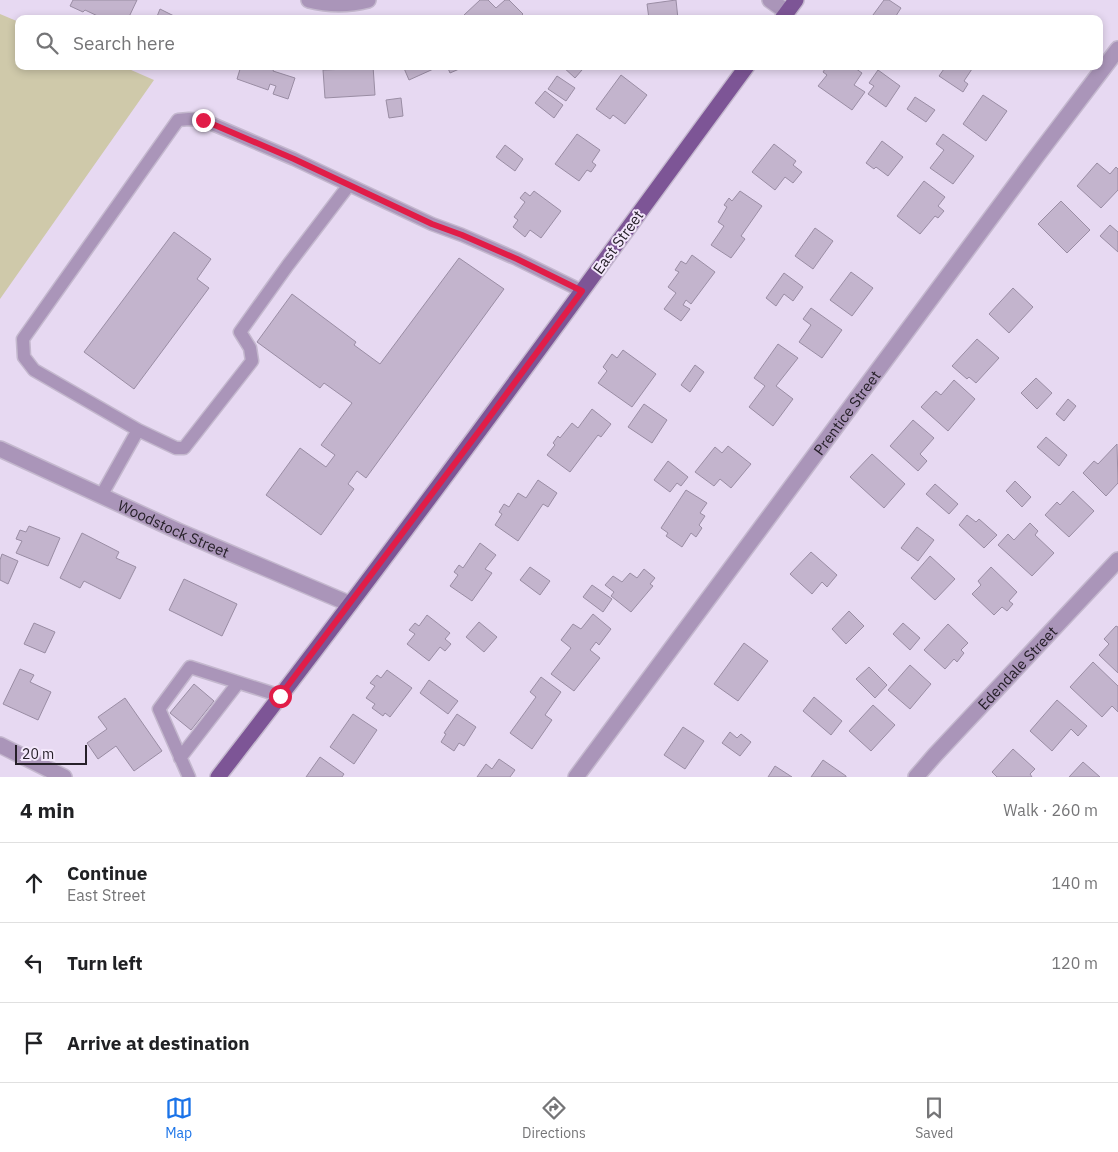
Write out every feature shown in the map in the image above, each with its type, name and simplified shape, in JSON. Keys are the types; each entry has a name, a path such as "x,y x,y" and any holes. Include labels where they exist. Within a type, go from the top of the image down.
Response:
{"main road":[{"name":"East Street","path":"218,777 350,604 744,70"}],"street":[{"path":"309,0 332,4 348,4 368,0"},
{"path":"770,0 788,10"},
{"name":"Prentice Street","path":"1103,69 1118,49"},
{"name":"Prentice Street","path":"576,777 1102,70"},
{"name":"Woodstock Street","path":"0,449 178,532 350,604"},
{"name":"Edendale Street","path":"916,777 1118,560"},
{"path":"0,745 57,775"}],"lane":[{"path":"349,185 240,332 250,348 252,361 184,448 176,448 138,430 34,370 24,357 23,339 178,120 203,120 294,159 432,224 517,259 582,291"},
{"path":"101,496 138,430"},
{"path":"189,777 159,709 190,667 280,696"},
{"path":"180,758 238,683"}],"shaded area":[{"path":"0,14 15,20 15,70 131,70 154,80 0,299"}],"building":[{"path":"73,0 137,0 130,15 96,15 70,6"},
{"path":"480,0 488,0 496,8 505,0 509,0 523,14 522,15 464,15"},
{"path":"676,0 678,15 648,15 647,4"},
{"path":"884,0 889,0 901,8 897,15 873,15"},
{"path":"160,9 172,15 158,15"},
{"path":"240,70 273,70 295,78 288,99 273,94 276,86 270,84 268,90 237,79"},
{"path":"323,70 373,70 375,95 325,98"},
{"path":"405,70 431,70 409,80"},
{"path":"566,70 582,70 575,78"},
{"path":"824,70 858,70 862,73 854,85 865,92 852,110 818,86 827,75 823,72"},
{"path":"878,70 900,86 886,107 868,94 874,86 869,83"},
{"path":"943,70 971,70 964,81 968,84 963,92 939,76"},
{"path":"621,75 647,95 625,124 613,115 610,119 596,109"},
{"path":"557,76 575,88 566,101 548,89"},
{"path":"545,91 563,105 554,118 535,103"},
{"path":"983,95 1007,111 986,141 963,124"},
{"path":"915,97 935,110 926,122 907,109"},
{"path":"401,98 403,116 389,118 386,100"},
{"path":"577,134 600,150 592,162 596,165 591,172 587,170 579,181 555,164"},
{"path":"943,134 974,156 953,184 930,168 944,150 936,144"},
{"path":"882,141 903,157 888,176 876,167 874,169 866,163"},
{"path":"774,144 796,161 793,165 802,172 793,183 785,177 775,190 752,172"},
{"path":"505,145 523,159 515,171 496,157"},
{"path":"1097,163 1110,174 1116,167 1118,169 1118,190 1101,208 1077,186"},
{"path":"924,181 945,197 938,206 944,211 938,218 935,216 920,234 897,216"},
{"path":"534,191 561,211 541,238 530,230 525,237 513,227 518,220 514,217 525,202 520,198 525,192 530,196"},
{"path":"740,191 762,206 741,236 745,239 731,258 711,245 724,226 718,222 727,207 724,205 729,198 732,201"},
{"path":"1061,201 1090,230 1067,253 1038,224"},
{"path":"1110,225 1118,232 1118,252 1100,236"},
{"path":"815,228 833,241 813,269 795,256"},
{"path":"174,232 211,259 197,279 209,288 134,389 84,352"},
{"path":"692,255 715,272 691,304 686,300 683,305 690,309 681,321 664,309 676,293 668,287 679,272 675,270 681,261 686,264"},
{"path":"459,258 504,289 366,478 357,471 348,484 354,489 321,535 266,495 300,448 326,467 335,455 321,445 352,403 324,383 320,388 257,342 292,294 356,342 354,345 380,364"},
{"path":"851,272 873,288 852,316 830,300"},
{"path":"784,273 803,287 793,301 784,294 776,306 766,298"},
{"path":"1013,288 1033,307 1009,333 989,314"},
{"path":"811,308 842,330 822,358 799,342 811,325 803,319"},
{"path":"977,339 999,358 976,383 969,377 967,379 952,366"},
{"path":"778,344 798,358 776,386 793,399 773,426 749,407 765,386 754,378"},
{"path":"623,350 656,374 632,407 598,383 607,371 603,367 612,354 617,358"},
{"path":"695,365 704,372 690,392 681,385"},
{"path":"1036,378 1052,393 1037,409 1021,393"},
{"path":"954,380 975,399 948,431 921,407 936,391 941,395"},
{"path":"1068,399 1076,406 1064,421 1056,414"},
{"path":"644,404 667,420 652,443 628,427"},
{"path":"592,409 611,424 601,437 598,435 570,472 547,455 555,445 553,443 558,436 560,438 572,423 578,428"},
{"path":"913,420 934,438 920,454 927,461 918,471 890,446"},
{"path":"1046,437 1067,455 1059,466 1037,447"},
{"path":"1117,444 1118,483 1106,496 1083,473 1094,461 1098,464"},
{"path":"728,446 751,464 731,488 720,479 714,486 695,472 715,447 722,453"},
{"path":"872,454 905,484 884,508 850,477"},
{"path":"668,461 688,477 681,486 677,483 670,492 654,480"},
{"path":"538,480 557,493 548,507 543,504 518,541 495,525 502,514 499,512 504,504 509,507 518,493 526,498"},
{"path":"1015,481 1031,497 1022,507 1006,491"},
{"path":"935,484 958,504 949,514 926,494"},
{"path":"686,490 707,503 700,513 705,516 699,525 702,528 696,537 691,533 682,547 666,536 668,533 661,528"},
{"path":"1073,491 1094,511 1069,537 1045,515 1057,502 1060,505"},
{"path":"967,515 976,522 979,519 997,535 984,548 959,525"},
{"path":"1030,523 1038,531 1035,535 1054,553 1032,576 998,545 1008,534 1014,540"},
{"path":"29,526 60,538 48,566 16,553 22,541 16,539 20,530 26,532"},
{"path":"917,527 934,540 918,561 901,548"},
{"path":"82,533 119,552 116,558 136,567 120,599 84,581 80,588 60,578"},
{"path":"480,543 496,555 485,569 492,573 472,601 450,586 458,575 454,572 459,565 463,568"},
{"path":"811,552 837,575 827,587 822,582 812,594 790,574"},
{"path":"2,554 18,561 8,584 0,580 0,560"},
{"path":"930,556 955,579 935,600 911,578"},
{"path":"530,567 550,581 540,595 520,580"},
{"path":"991,567 1017,592 1009,601 1013,604 1007,611 1002,607 994,615 972,594 981,585 978,581"},
{"path":"644,569 655,578 650,584 653,586 631,612 611,596 614,592 605,585 613,576 622,582 630,573 637,578"},
{"path":"184,579 237,604 222,636 169,610"},
{"path":"592,585 612,599 603,612 583,597"},
{"path":"849,611 864,626 846,644 832,629"},
{"path":"593,614 611,629 599,645 596,642 590,650 600,658 574,691 551,674 571,648 561,640 573,624 581,629"},
{"path":"427,615 450,633 445,639 451,644 445,651 440,647 429,661 407,644 415,634 409,630 415,623 419,626"},
{"path":"479,622 497,637 484,652 466,637"},
{"path":"34,623 55,632 45,653 24,644"},
{"path":"903,623 920,638 910,650 893,634"},
{"path":"948,624 968,643 961,650 964,653 957,662 954,659 945,669 924,650"},
{"path":"1116,626 1118,627 1118,673 1099,655 1109,644 1104,639"},
{"path":"744,643 768,661 738,701 714,684"},
{"path":"1093,662 1118,686 1118,712 1112,706 1102,717 1070,687"},
{"path":"910,665 931,684 910,709 888,690"},
{"path":"869,667 887,685 875,698 856,679"},
{"path":"20,669 34,675 30,682 51,692 38,720 3,704"},
{"path":"387,670 412,688 390,717 385,713 383,716 372,708 375,704 366,698 375,686 370,683 377,675 381,678"},
{"path":"541,677 561,692 545,715 552,720 532,749 510,733 536,697 530,692"},
{"path":"429,680 458,701 448,714 420,693"},
{"path":"194,684 214,701 191,730 170,713"},
{"path":"814,697 842,721 831,735 803,711"},
{"path":"125,698 162,751 134,771 116,746 98,759 87,743 107,729 98,717"},
{"path":"1057,700 1087,726 1078,736 1071,729 1052,751 1030,731"},
{"path":"873,705 895,725 871,751 849,731"},
{"path":"353,714 377,730 354,764 330,747"},
{"path":"457,714 476,727 464,746 459,743 454,751 441,742 446,734 444,733"},
{"path":"683,727 704,741 685,769 664,755"},
{"path":"730,732 737,738 741,734 751,742 740,756 722,743"},
{"path":"1013,749 1035,769 1030,774 1032,777 997,777 992,772"},
{"path":"320,757 344,774 342,777 306,777"},
{"path":"499,759 515,770 510,777 477,777 486,764 492,769"},
{"path":"823,760 846,776 846,777 811,777"},
{"path":"1083,762 1100,777 1069,777"},
{"path":"775,766 792,777 768,777"}],"route":[{"path":"203,120 294,159 432,224 517,259 582,291 280,696"}]}
